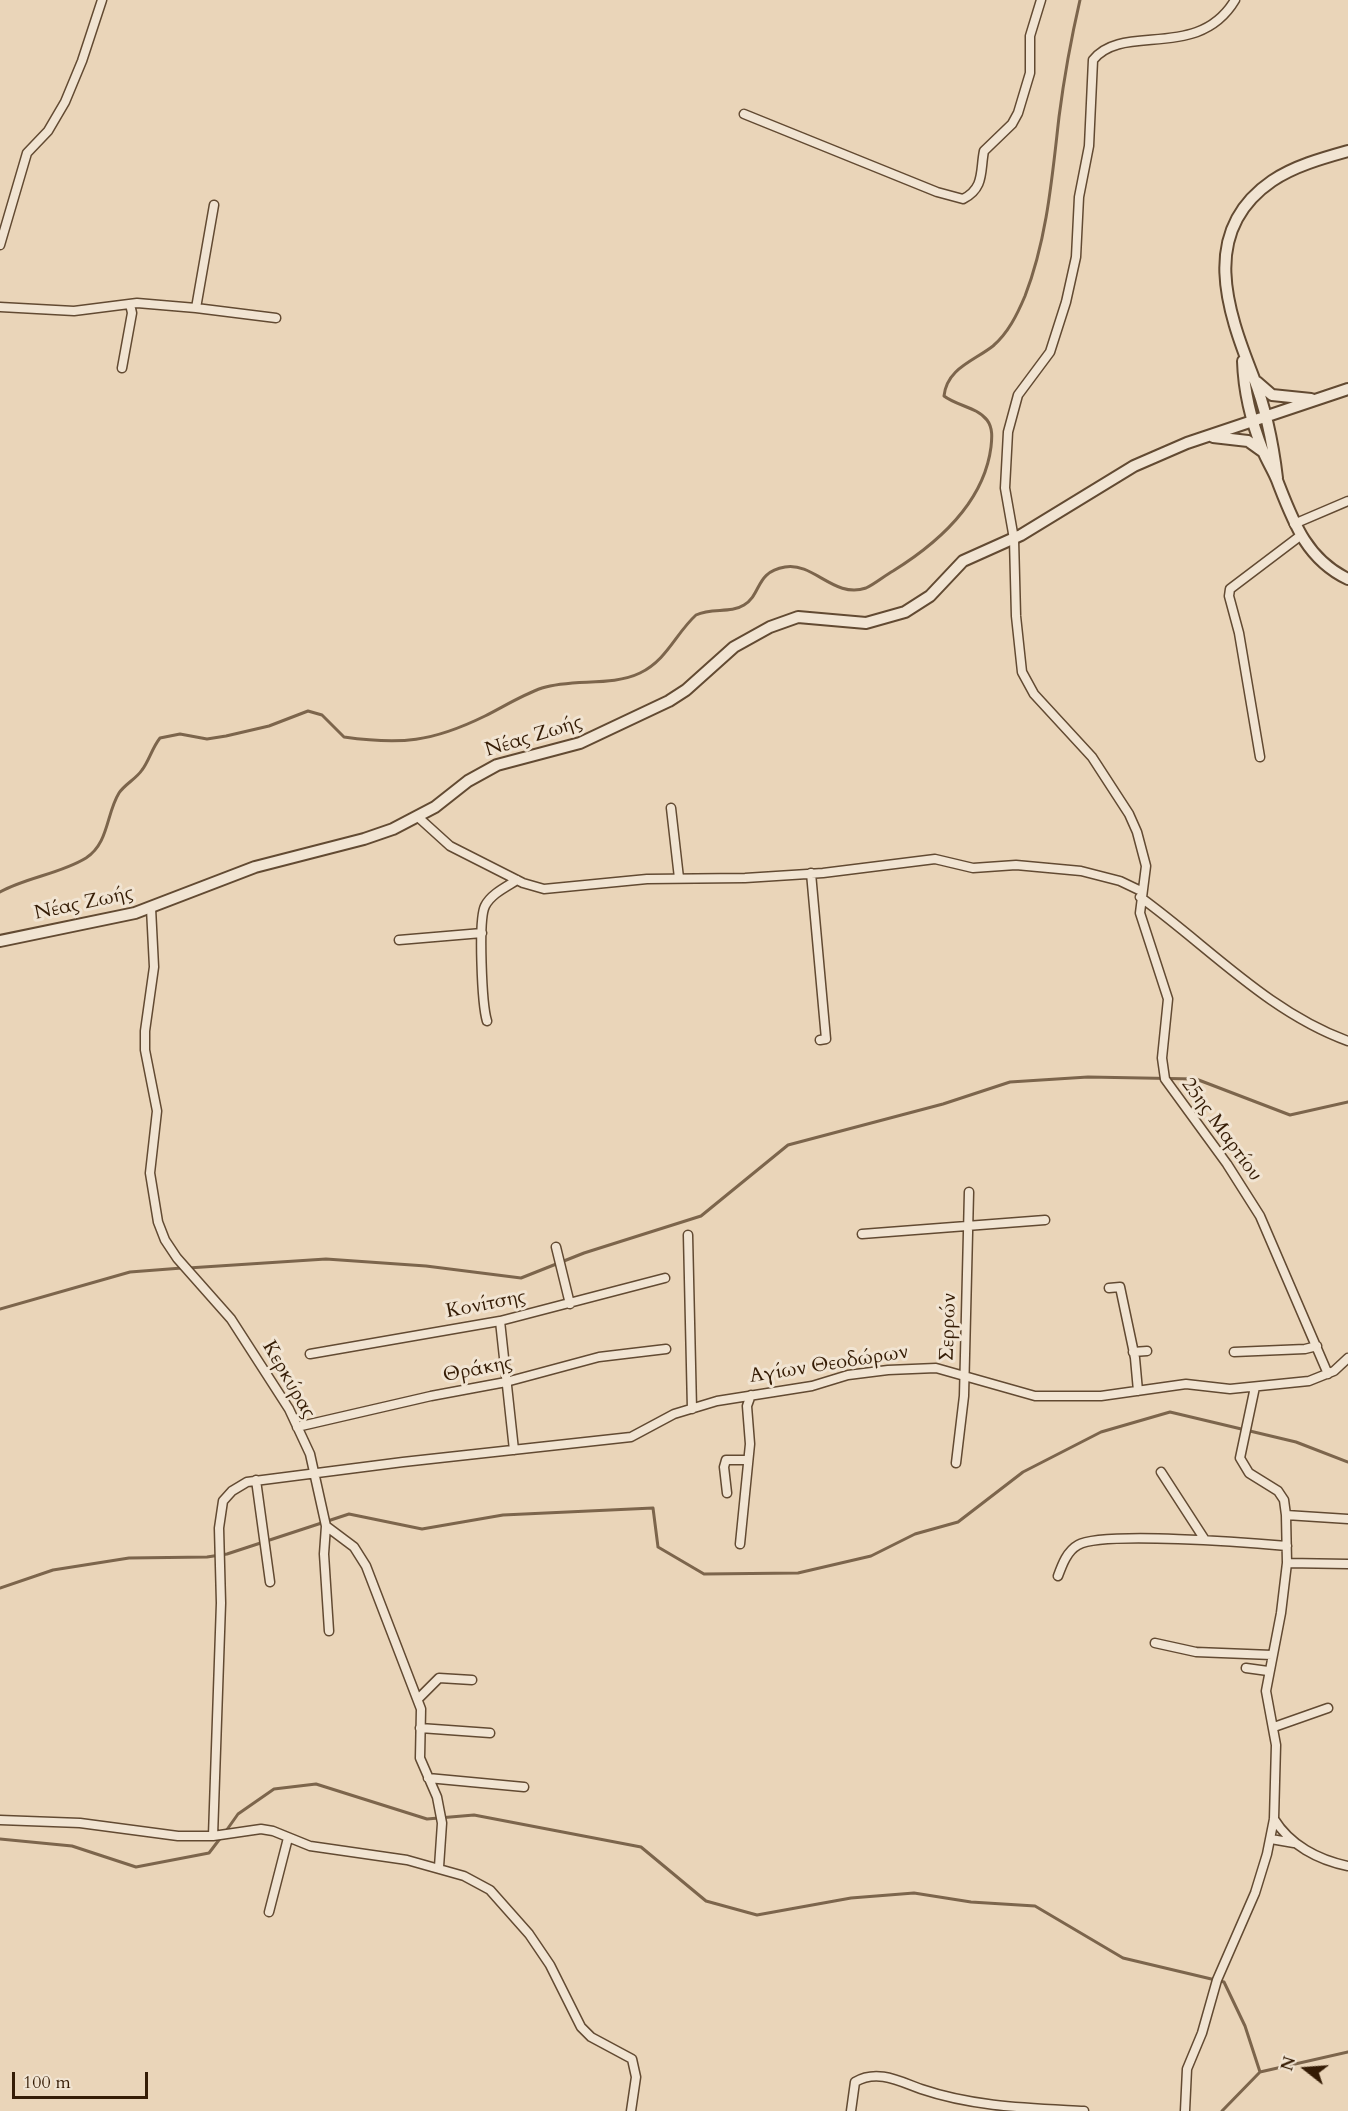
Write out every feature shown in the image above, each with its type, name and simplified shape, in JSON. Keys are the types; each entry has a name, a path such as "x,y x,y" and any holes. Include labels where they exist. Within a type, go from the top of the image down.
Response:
{"street":[{"path":"0,244 27,153 48,131 65,102 82,61 102,0"},
{"path":"744,114 937,192 963,199 973,192 982,177 984,151 1012,124 1018,113 1030,73 1030,36 1041,0"},
{"name":"25ης Μαρτίου","path":"1235,0 1223,15 1200,31 1174,39 1148,39 1124,44 1102,52 1093,60 1089,146 1079,197 1076,257 1066,302 1050,352 1018,395 1008,432 1005,488 1014,539 1016,616 1026,682 1051,715 1092,757 1129,814 1144,855 1146,866 1141,894 1142,925 1164,981 1168,999 1162,1058 1165,1079 1252,1203 1328,1374"},
{"path":"1348,151 1301,166 1273,181 1252,199 1237,220 1226,251 1224,284 1242,355 1245,396 1263,452 1277,478 1300,536 1324,564 1348,579"},
{"path":"196,308 213,205"},
{"path":"122,368 132,313 130,304"},
{"path":"0,307 74,311 130,304 196,308 276,318"},
{"path":"1242,355 1259,386 1272,394 1317,399"},
{"path":"1253,376 1271,436 1277,478"},
{"name":"Νέας Ζωής","path":"0,941 151,908 255,867 364,839 418,817 475,777 497,765 580,743 669,701 686,690 734,647 770,627 798,617 866,623 898,614 923,602 963,561 1014,539 1115,476 1173,448 1348,389"},
{"path":"1207,436 1248,441 1263,452"},
{"path":"1294,524 1348,501"},
{"path":"1260,758 1239,633 1229,596 1230,589 1300,536"},
{"path":"671,808 679,878"},
{"path":"418,817 450,846 532,887 557,889 647,879 745,878 935,859 973,868 1016,865 1081,871 1120,881 1141,894 1268,999 1308,1020 1320,1031 1348,1041"},
{"path":"811,873 826,1039 820,1040"},
{"path":"488,1021 484,1011 482,933 485,905 493,896 517,880"},
{"name":"Κερκύρας","path":"151,908 154,967 145,1031 146,1050 157,1111 150,1173 158,1222 165,1240 177,1258 231,1318 264,1366 310,1454 326,1526 324,1554 329,1631"},
{"path":"399,940 482,933"},
{"name":"Σερρών","path":"956,1463 963,1419 969,1192"},
{"path":"862,1234 1045,1220"},
{"path":"688,1235 692,1409"},
{"path":"556,1247 570,1304"},
{"name":"Κονίτσης","path":"310,1353 500,1321 665,1278"},
{"path":"1109,1288 1120,1287 1138,1391"},
{"path":"500,1321 514,1450"},
{"path":"1234,1352 1305,1349 1317,1346"},
{"name":"Θράκης","path":"297,1427 431,1396 506,1382 609,1355 666,1349"},
{"path":"1133,1352 1148,1351"},
{"name":"Αγίων Θεοδώρων","path":"256,1480 632,1437 665,1419 692,1409 751,1395 812,1386 849,1375 908,1368 936,1368 1035,1396 1101,1396 1186,1384 1230,1389 1309,1381 1341,1367 1348,1358"},
{"path":"1185,2111 1187,2069 1202,2033 1217,1980 1249,1912 1271,1839 1274,1819 1274,1727 1266,1691 1268,1671 1281,1613 1287,1563 1286,1515 1284,1500 1278,1491 1249,1473 1240,1458 1255,1387"},
{"path":"740,1544 750,1444 747,1406 751,1395"},
{"path":"727,1493 724,1473 726,1460 747,1460"},
{"path":"1161,1472 1205,1540"},
{"path":"213,1836 221,1603 218,1562 220,1520 223,1501 232,1491 256,1480 270,1582"},
{"path":"1286,1515 1348,1519"},
{"path":"326,1526 354,1547 366,1566 418,1700 420,1758 440,1808 442,1838 440,1867"},
{"path":"1058,1576 1071,1552 1086,1542 1112,1539 1205,1540 1287,1546"},
{"path":"1287,1563 1348,1564"},
{"path":"1155,1643 1196,1652 1272,1655"},
{"path":"1246,1668 1268,1671"},
{"path":"418,1700 439,1678 472,1680"},
{"path":"1274,1727 1328,1708"},
{"path":"420,1728 490,1733"},
{"path":"428,1778 524,1787"},
{"path":"1274,1819 1294,1843"},
{"path":"0,1820 80,1823 178,1836 213,1836 261,1829 273,1831 309,1846 372,1854 440,1867 476,1881 490,1890 541,1951 581,2027 602,2044 632,2059 636,2077 631,2111"},
{"path":"269,1912 288,1838"},
{"path":"1271,1839 1294,1843 1323,1858 1348,1866"},
{"path":"851,2111 855,2082 872,2076 887,2077 965,2100 1006,2107 1084,2111"}],"waterway":[{"path":"0,892 76,863 93,852 103,836 119,793 142,770 160,738 180,734 207,739 226,736 269,726 308,711 322,715 344,737 400,741 432,736 466,725 542,688 566,683 617,680 640,673 664,654 696,615 708,611 739,608 750,600 764,578 775,570 795,567 844,589 855,590 873,584 926,548 942,534 969,503 987,467 992,440 989,423 978,412 944,396 950,378 963,366 993,346 1008,329 1022,303 1032,274 1039,253 1048,208 1063,88 1080,0"},
{"path":"188,1268 326,1259 426,1266 521,1278 584,1253 701,1216 788,1145 943,1104 1010,1082 1088,1077 1196,1079 1290,1115 1348,1102"},
{"path":"0,1309 130,1272 182,1268"},
{"path":"0,1588 53,1570 129,1558 207,1557 227,1554 349,1514 422,1529 503,1515 653,1508 658,1547 704,1574 798,1573 871,1556 915,1534 958,1522 1023,1472 1101,1432 1170,1412 1296,1442 1348,1462"},
{"path":"226,1831 238,1814 274,1789 316,1784 427,1819 474,1815 641,1847 706,1901 757,1915 851,1898 914,1893 971,1902 1035,1906 1123,1958 1224,1982 1245,2026 1260,2072"},
{"path":"0,1839 72,1846 136,1867 209,1853 222,1836"},
{"path":"1222,2111 1260,2072 1348,2052"}]}
